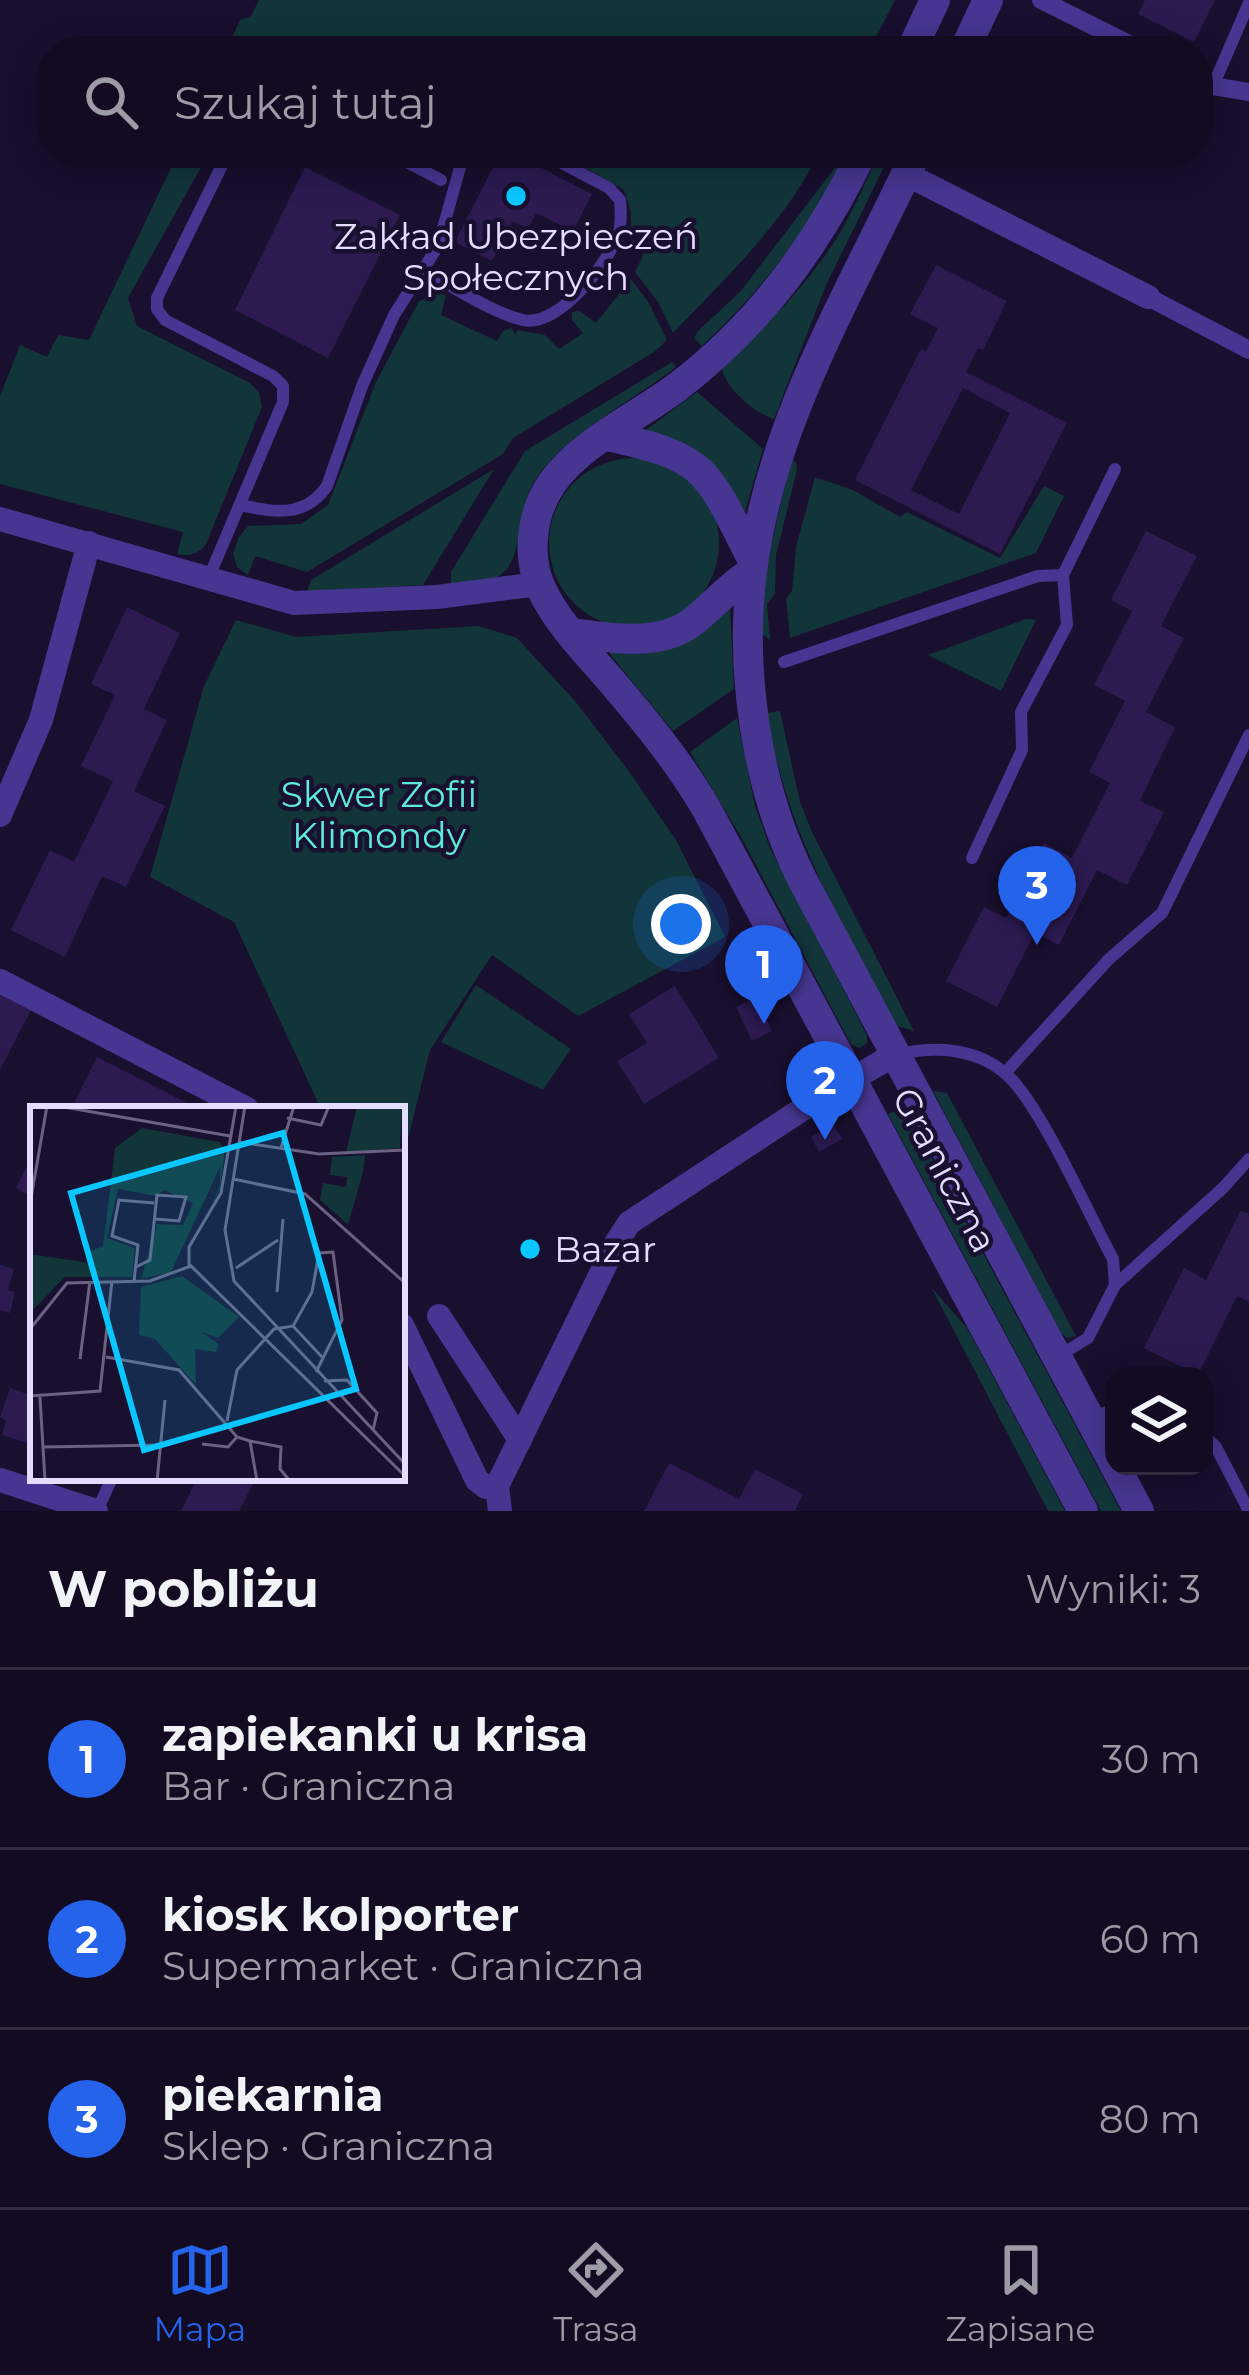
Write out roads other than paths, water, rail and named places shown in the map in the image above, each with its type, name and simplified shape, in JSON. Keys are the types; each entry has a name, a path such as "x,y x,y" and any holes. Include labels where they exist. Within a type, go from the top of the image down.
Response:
{"street":[{"path":"918,36 935,0"},
{"path":"971,36 988,0"},
{"path":"1041,0 1113,36"},
{"path":"1213,84 1249,92"},
{"path":"607,436 664,448 694,464 715,489 750,565 691,622 672,633 611,638 571,633 539,584 533,543 536,518 548,489 569,464 607,436 679,386 764,307 820,234 854,168"},
{"name":"Graniczna","path":"909,168 800,393 769,480 750,565 746,622 753,717 778,829 1056,1357 1101,1414"},
{"path":"918,168 1249,350"},
{"path":"0,519 294,603 437,597 539,584"},
{"path":"0,815 41,720 88,543"},
{"name":"Graniczna","path":"571,633 693,784 1083,1511"},
{"path":"0,980 241,1106"},
{"path":"405,1331 477,1480 499,1499 520,1440 629,1223 894,1055"},
{"path":"439,1316 520,1440"},
{"name":"Graniczna","path":"1119,1475 1139,1511"},
{"path":"0,1480 97,1511"}],"lane":[{"path":"1213,68 1249,3"},
{"path":"209,577 284,402 283,386 273,376 165,320 157,309 157,298 221,168"},
{"path":"418,168 441,180"},
{"path":"240,505 284,512 307,507 320,497 394,315 443,232 460,168"},
{"path":"422,270 524,321 548,318 600,268 619,231 620,200 609,188 571,168"},
{"path":"972,858 1022,750 1021,712 1067,625 1064,575 1115,469"},
{"path":"784,662 1037,576 1064,575"},
{"path":"1115,1285 1113,1259 1026,1097 1005,1073 1109,959 1162,913 1249,735"},
{"name":"Graniczna","path":"894,1055 933,1047 979,1059 1005,1073"},
{"path":"1056,1357 1088,1338 1115,1285 1249,1159"},
{"path":"1213,1444 1249,1511"},
{"path":"97,1511 111,1481"}],"place":[{"name":"Zakład Ubezpieczeń Społecznych","path":"516,196"},
{"name":"piekarnia","path":"1037,945"},
{"name":"zapiekanki u krisa","path":"764,1024"},
{"name":"kiosk kolporter","path":"825,1140"},
{"name":"Bazar","path":"530,1249"}],"park label":[{"name":"Skwer Zofii Klimondy","path":"379,814"}]}
